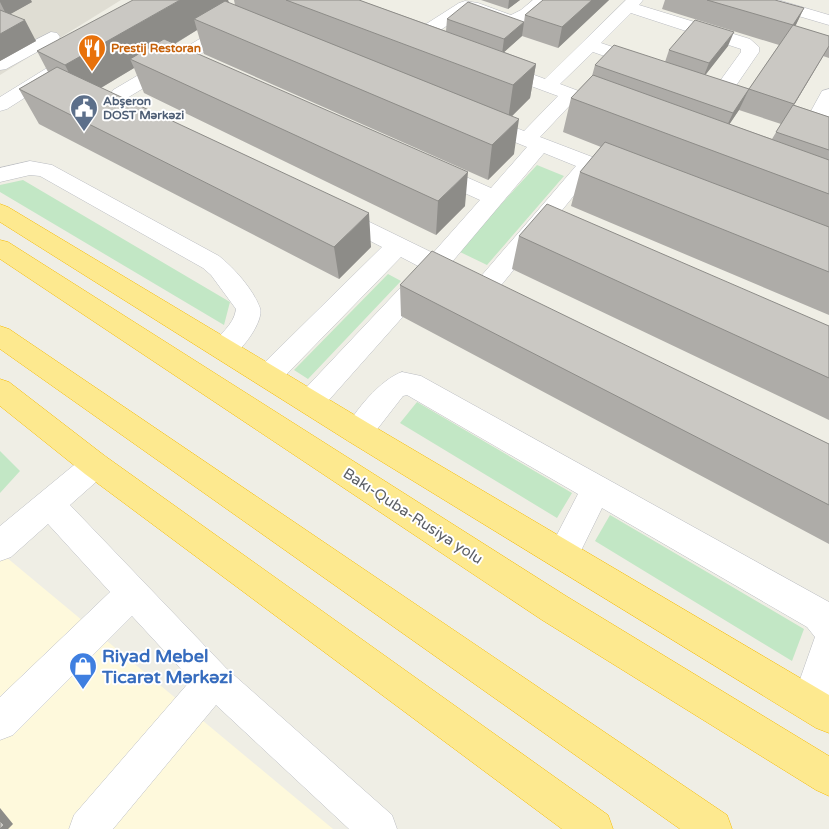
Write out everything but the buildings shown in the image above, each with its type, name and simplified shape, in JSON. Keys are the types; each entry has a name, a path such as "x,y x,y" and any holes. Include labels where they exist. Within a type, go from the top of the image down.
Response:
{"highway":[{"path":"0,212 358,432 819,708"},
{"name":"Bakı-Quba-Rusiya yolu","path":"0,248 554,608 829,778"},
{"path":"0,336 713,829"},
{"path":"0,390 95,465 594,829"}],"lane":[{"path":"418,37 465,6 472,6 509,20 515,20 521,18 542,0"},
{"path":"760,0 829,20"},
{"path":"803,0 829,7"},
{"path":"547,87 632,4 744,43 750,47 750,52 726,86 714,88 678,76"},
{"path":"162,127 119,105 116,100 120,94 190,62 226,30 236,27 255,31"},
{"path":"400,30 436,44"},
{"path":"0,65 51,37"},
{"path":"590,45 661,70"},
{"path":"482,62 625,115"},
{"path":"0,105 66,63"},
{"path":"310,401 436,265 495,198 570,95"},
{"path":"829,95 821,111 829,118"},
{"path":"463,114 644,184"},
{"path":"416,163 495,198"},
{"path":"319,206 493,293 553,221 589,163"},
{"path":"0,175 30,168 45,170 211,262 219,269 248,309 248,322 223,349"},
{"path":"268,376 398,246"},
{"path":"358,432 394,388 402,383 412,384 819,615 829,629"},
{"path":"0,546 95,465"},
{"path":"563,554 596,490"},
{"path":"50,505 214,680 378,829"},
{"path":"0,722 133,593"},
{"path":"819,708 829,644"},
{"path":"88,829 214,680"}],"shaded area":[{"path":"0,0 121,0 0,75"},
{"name":"Riyad Mebel Ticarət Mərkəzi","path":"0,552 333,829 0,829"}],"green space":[{"path":"537,165 564,176 487,265 458,251"},
{"path":"23,180 230,302 224,325 0,192 0,185"},
{"path":"388,274 401,281 308,379 294,370"},
{"path":"417,402 572,493 557,518 400,423"},
{"path":"0,451 20,471 0,493"},
{"path":"610,515 804,629 792,661 595,541"}],"place":[{"name":"Prestij Restoran","path":"92,72"},
{"name":"Abşeron DOST Mərkəzi","path":"84,132"},
{"name":"Riyad Mebel Ticarət Mərkəzi","path":"83,690"}]}
